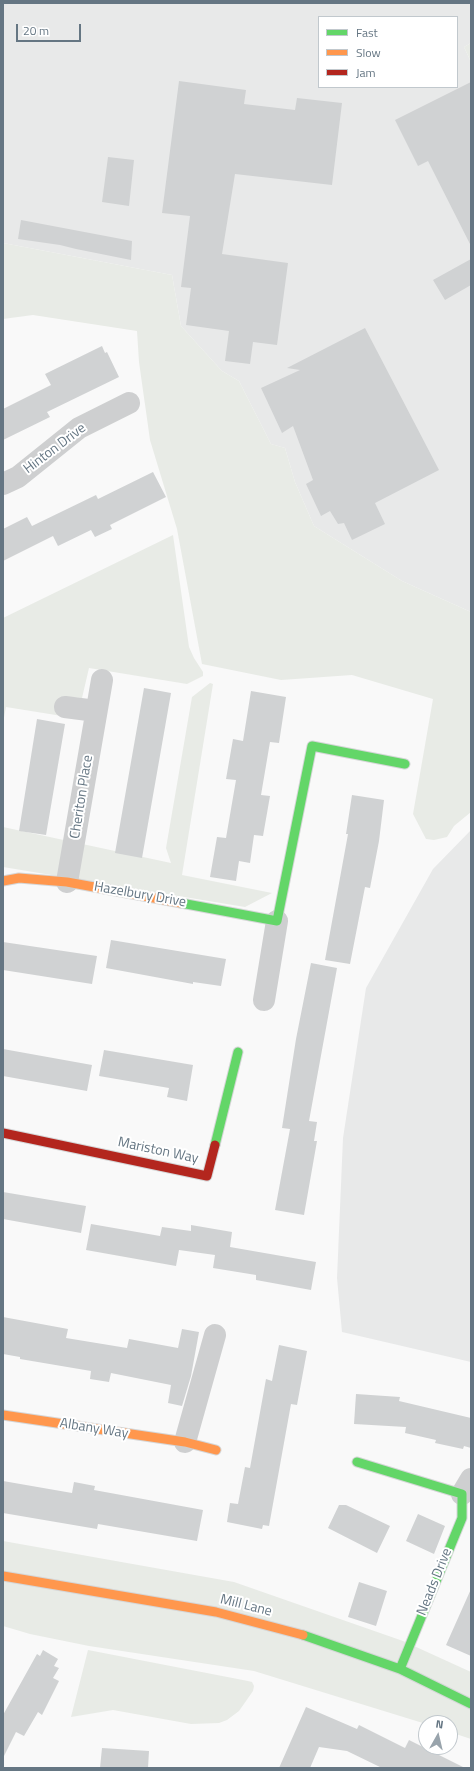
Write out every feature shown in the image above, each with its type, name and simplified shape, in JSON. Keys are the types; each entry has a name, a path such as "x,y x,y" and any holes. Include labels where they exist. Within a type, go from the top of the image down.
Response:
{"street":[{"name":"Hinton Drive","path":"3,484 18,477 79,428 129,403"},
{"name":"Cheriton Place","path":"67,882 102,680"},
{"path":"65,707 96,711"},
{"path":"264,1000 277,921 312,746 405,764"},
{"name":"Hazelbury Drive","path":"3,881 19,878 67,882 277,921"},
{"name":"Mariston Way","path":"3,1133 207,1176 238,1052"},
{"path":"185,1442 215,1335"},
{"name":"Albany Way","path":"3,1415 185,1442 216,1450"},
{"name":"Neads Drive","path":"357,1462 467,1486 462,1518 400,1669"},
{"name":"Mill Lane","path":"3,1576 216,1612 301,1634 400,1669 471,1704"}],"shaded area":[{"path":"3,3 471,3 471,43 464,47 471,62 471,612 402,581 314,526 295,482 285,448 271,444 239,381 222,371 181,326 172,275 3,243"},
{"path":"471,43 471,62 464,47"},
{"path":"3,243 172,275 181,326 222,371 239,381 271,444 285,448 295,482 314,526 402,581 471,612 471,812 454,826 447,837 434,840 426,839 413,814 433,699 352,675 281,680 202,664 177,529 150,440 139,362 137,331 33,315 3,319"},
{"path":"173,535 189,647 203,672 203,676 187,684 89,668 82,698 65,697 62,716 6,707 3,723 3,618"},
{"path":"210,683 213,684 182,875 272,893 245,907 3,867 3,827 171,863 166,848 192,697"},
{"path":"471,830 471,1362 342,1332 337,1278 343,1138 366,988 433,869"},
{"path":"3,1541 234,1582 403,1641 471,1672 471,1739 458,1735 458,1715 418,1715 418,1722 254,1671 89,1646 30,1634 3,1626"},
{"path":"88,1650 248,1681 252,1682 254,1686 253,1691 239,1711 227,1720 219,1723 191,1724 113,1710 71,1717"}],"building":[{"path":"179,81 246,90 244,104 295,110 297,98 342,103 332,185 235,174 222,254 288,263 277,345 253,342 250,364 225,361 229,331 186,325 191,288 181,287 190,216 162,213"},
{"path":"471,82 471,246 428,161 418,166 395,120"},
{"path":"108,157 134,160 129,206 102,202"},
{"path":"21,220 132,241 131,260 60,245 18,239"},
{"path":"471,259 471,285 445,300 433,280"},
{"path":"365,328 439,470 375,503 385,524 352,540 344,523 338,524 330,511 321,516 306,484 313,480 293,426 282,433 261,388 300,370 287,368"},
{"path":"102,346 105,353 107,352 119,377 47,412 50,417 3,440 3,409 51,385 45,374"},
{"path":"153,472 166,497 110,525 112,529 95,537 91,530 58,546 53,536 3,561 3,529 27,517 32,526 96,495 98,499"},
{"path":"144,688 171,693 142,858 115,853"},
{"path":"251,691 286,697 279,743 270,742 261,795 270,796 263,836 254,835 250,863 239,861 236,881 210,877 217,837 226,838 236,780 226,779 233,739 243,741"},
{"path":"37,719 65,724 46,835 19,831"},
{"path":"352,795 384,800 379,841 370,888 365,887 350,964 325,960 348,834 346,834"},
{"path":"111,940 226,959 221,986 193,982 193,984 106,968"},
{"path":"3,942 97,956 92,984 3,970"},
{"path":"311,963 337,968 309,1121 317,1122 314,1141 317,1141 304,1215 275,1210 290,1129 282,1128 296,1039"},
{"path":"3,1049 92,1065 87,1091 3,1076"},
{"path":"104,1050 193,1065 187,1101 167,1097 169,1088 99,1076"},
{"path":"3,1192 86,1206 81,1233 3,1219"},
{"path":"91,1224 160,1236 162,1227 191,1231 191,1225 232,1232 230,1247 316,1262 311,1290 256,1280 256,1275 213,1268 215,1255 179,1250 176,1266 86,1250"},
{"path":"3,1317 68,1329 66,1338 127,1348 129,1339 178,1348 182,1329 199,1332 191,1376 182,1406 168,1403 171,1385 111,1373 109,1382 90,1379 91,1371 20,1359 20,1357 3,1354"},
{"path":"279,1345 307,1351 297,1405 291,1404 269,1526 263,1525 262,1529 227,1522 230,1503 238,1504 245,1467 250,1468 266,1379 272,1381"},
{"path":"356,1394 400,1397 399,1401 471,1418 471,1448 464,1446 463,1449 435,1443 436,1440 405,1433 406,1427 354,1424"},
{"path":"3,1481 72,1493 74,1482 95,1486 94,1490 203,1510 197,1541 98,1524 97,1529 3,1513"},
{"path":"339,1505 346,1505 390,1526 377,1553 328,1528"},
{"path":"418,1514 445,1526 434,1554 406,1541"},
{"path":"359,1582 387,1591 376,1626 348,1617"},
{"path":"471,1589 471,1656 446,1645"},
{"path":"43,1650 58,1659 54,1666 59,1668 53,1678 59,1681 42,1715 38,1712 24,1736 16,1732 3,1758 3,1715 37,1654 40,1656"},
{"path":"306,1707 357,1729 359,1725 405,1748 409,1740 418,1744 418,1755 439,1755 465,1768 382,1768 347,1751 319,1747 310,1768 279,1768"},
{"path":"102,1748 149,1751 148,1768 100,1768"}],"traffic: fast":[{"path":"181,903 277,921 312,746 405,764"},
{"path":"215,1145 238,1052"},
{"path":"357,1462 462,1494 462,1518 400,1669"},
{"path":"303,1635 400,1669 471,1704"}],"traffic: slow":[{"path":"3,881 19,878 67,882 181,903"},
{"path":"3,1415 185,1442 216,1450"},
{"path":"3,1576 216,1612 303,1635"}],"traffic: jam":[{"path":"3,1133 207,1176 215,1145"}]}
